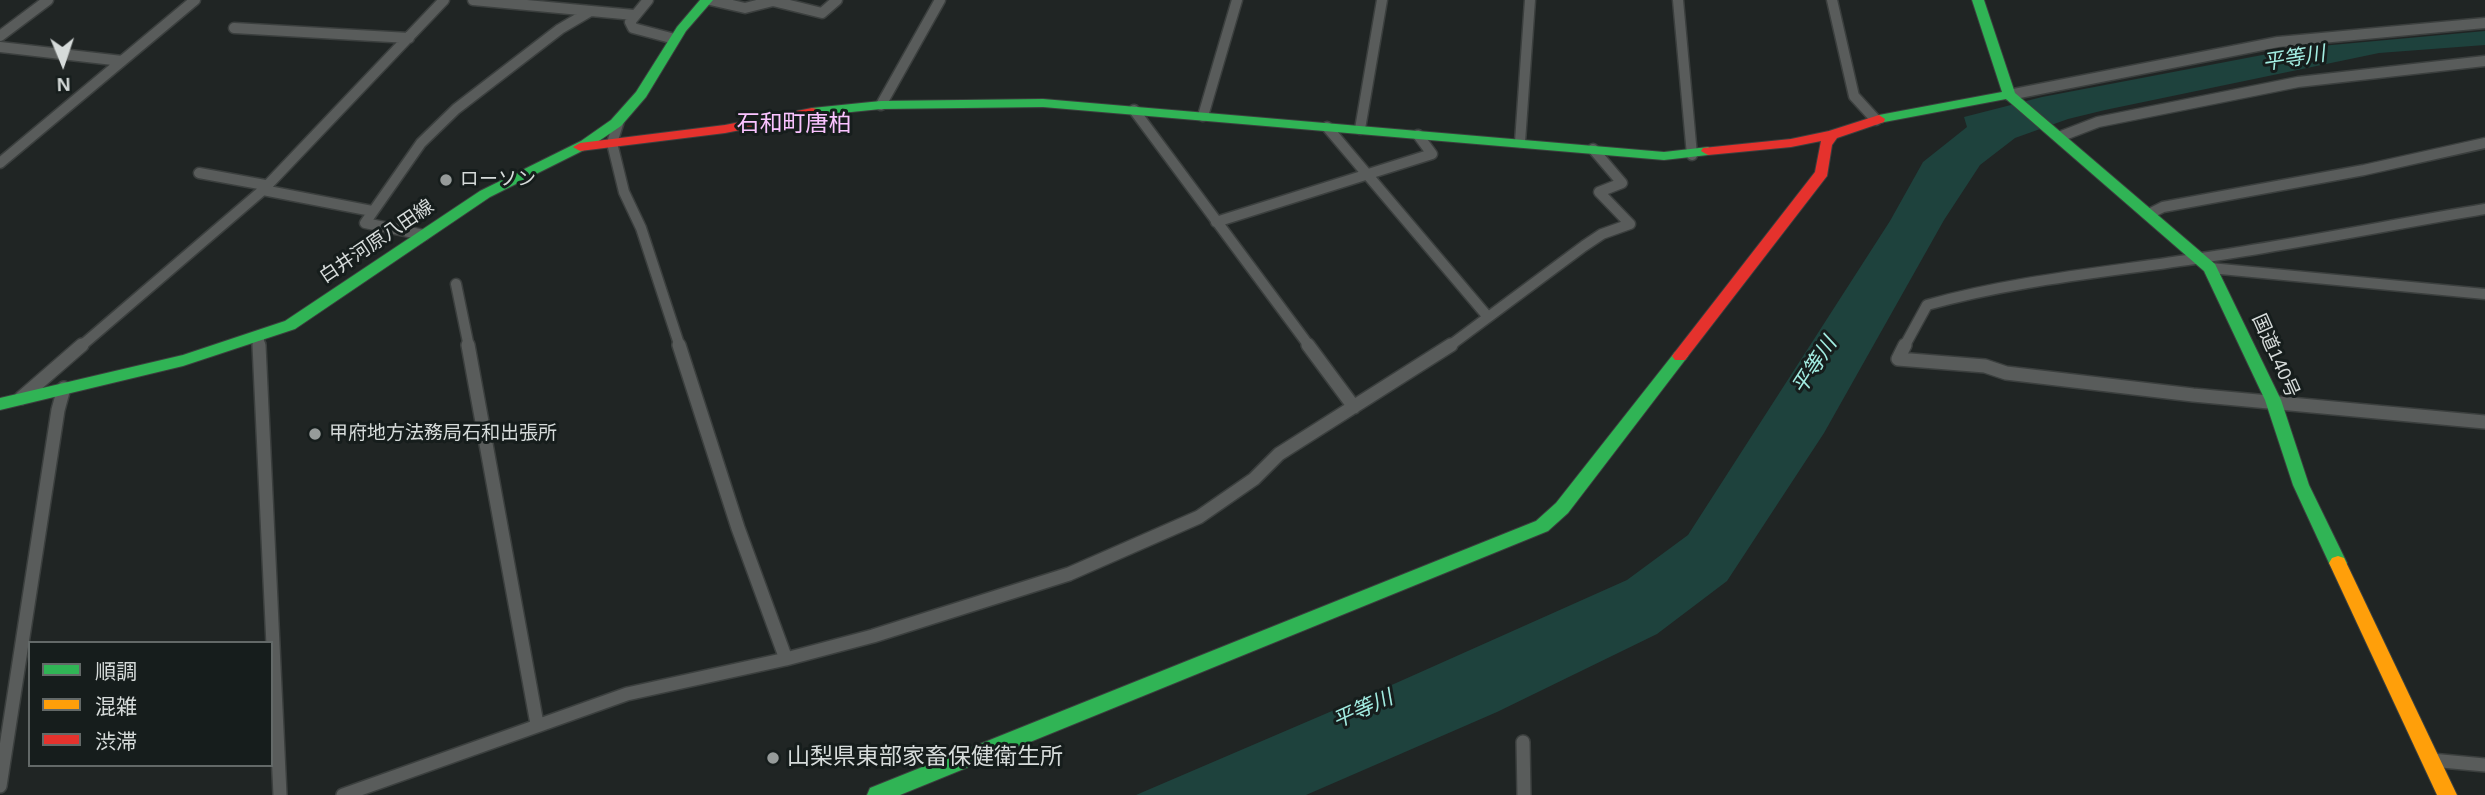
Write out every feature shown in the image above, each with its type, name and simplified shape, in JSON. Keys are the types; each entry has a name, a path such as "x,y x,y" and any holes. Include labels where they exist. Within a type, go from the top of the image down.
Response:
{"main road":[{"name":"白井河原八田線","path":"0,404 209,354 259,339 312,312 502,184 580,147 618,121 641,95 671,38 688,15 708,0"},
{"path":"580,147 725,129 827,109 881,105 1043,103 1664,156 1692,155 1832,135 1876,120 2010,97 1978,0"},
{"name":"国道140号","path":"2010,97 2206,263 2273,400 2301,485 2447,795"},
{"path":"877,795 1542,526 1562,508 1822,173 1825,145 1832,135"}],"street":[{"path":"0,36 48,0"},
{"path":"0,163 195,0"},
{"path":"21,398 264,188 444,0"},
{"path":"472,0 634,15"},
{"path":"648,0 630,22 633,28 652,36 671,38"},
{"path":"708,0 745,8 773,1 822,13 837,0"},
{"path":"881,105 940,0"},
{"path":"1203,116 1237,0"},
{"path":"1360,129 1382,0"},
{"path":"1520,142 1530,0"},
{"path":"1678,0 1692,155"},
{"path":"1832,0 1854,96 1876,120"},
{"path":"424,235 365,223 421,143 456,109 561,29 589,12"},
{"path":"2010,97 2278,42 2485,23"},
{"path":"234,28 409,38"},
{"path":"0,47 122,61"},
{"path":"2058,136 2098,122 2298,82 2485,61"},
{"path":"1135,110 1354,407"},
{"path":"618,121 612,143 624,192 641,228 738,528 786,659"},
{"path":"1327,127 1488,317"},
{"path":"1216,222 1432,154 1418,135"},
{"path":"2149,214 2163,207 2364,170 2485,143"},
{"path":"344,795 627,694 786,659 873,636 1069,574 1220,504 1254,479 1279,454 1430,361 1601,234 1630,224 1599,192 1622,183 1593,149"},
{"path":"199,173 372,211"},
{"path":"2485,209 2206,263 2088,273 1962,295 1927,305 1898,359 1985,366 2007,373 2193,395 2273,400 2485,422"},
{"path":"2206,263 2485,294"},
{"path":"456,284 493,471 537,724"},
{"path":"259,339 273,641"},
{"path":"0,786 58,410 64,388"},
{"path":"273,643 280,795"},
{"path":"1523,742 1524,795"},
{"path":"2431,760 2485,765"}],"water":[{"name":"平等川","path":"2485,31 2485,45 2379,53 2105,110 2068,119 2015,138 1980,165 1944,220 1824,433 1727,581 1657,634 1497,712 1306,795 1136,795 1627,580 1688,535 1890,221 1923,162 1967,127 1964,117 2042,97 2299,48"}],"traffic: fast":[{"path":"0,404 183,361 255,339 290,325 485,194 569,153 616,123 641,95 681,30 707,0"},
{"path":"1978,0 2009,95 2210,268 2273,400 2301,485 2338,563"},
{"path":"1879,119 2009,95"},
{"path":"812,112 881,105 1043,103 1664,156 1708,151"},
{"path":"877,795 1542,526 1562,508 1680,356"}],"traffic: slow":[{"path":"2338,563 2447,795"}],"traffic: jam":[{"path":"580,147 725,129 812,112"},
{"path":"1708,151 1791,143 1832,135 1879,119"},
{"path":"1680,356 1822,173 1825,145 1832,135"}],"place":[{"name":"ローソン","path":"446,180"},
{"name":"甲府地方法務局石和出張所","path":"315,434"},
{"name":"山梨県東部家畜保健衛生所","path":"773,758"}],"district":[{"name":"石和町唐柏","path":"794,125"}]}
